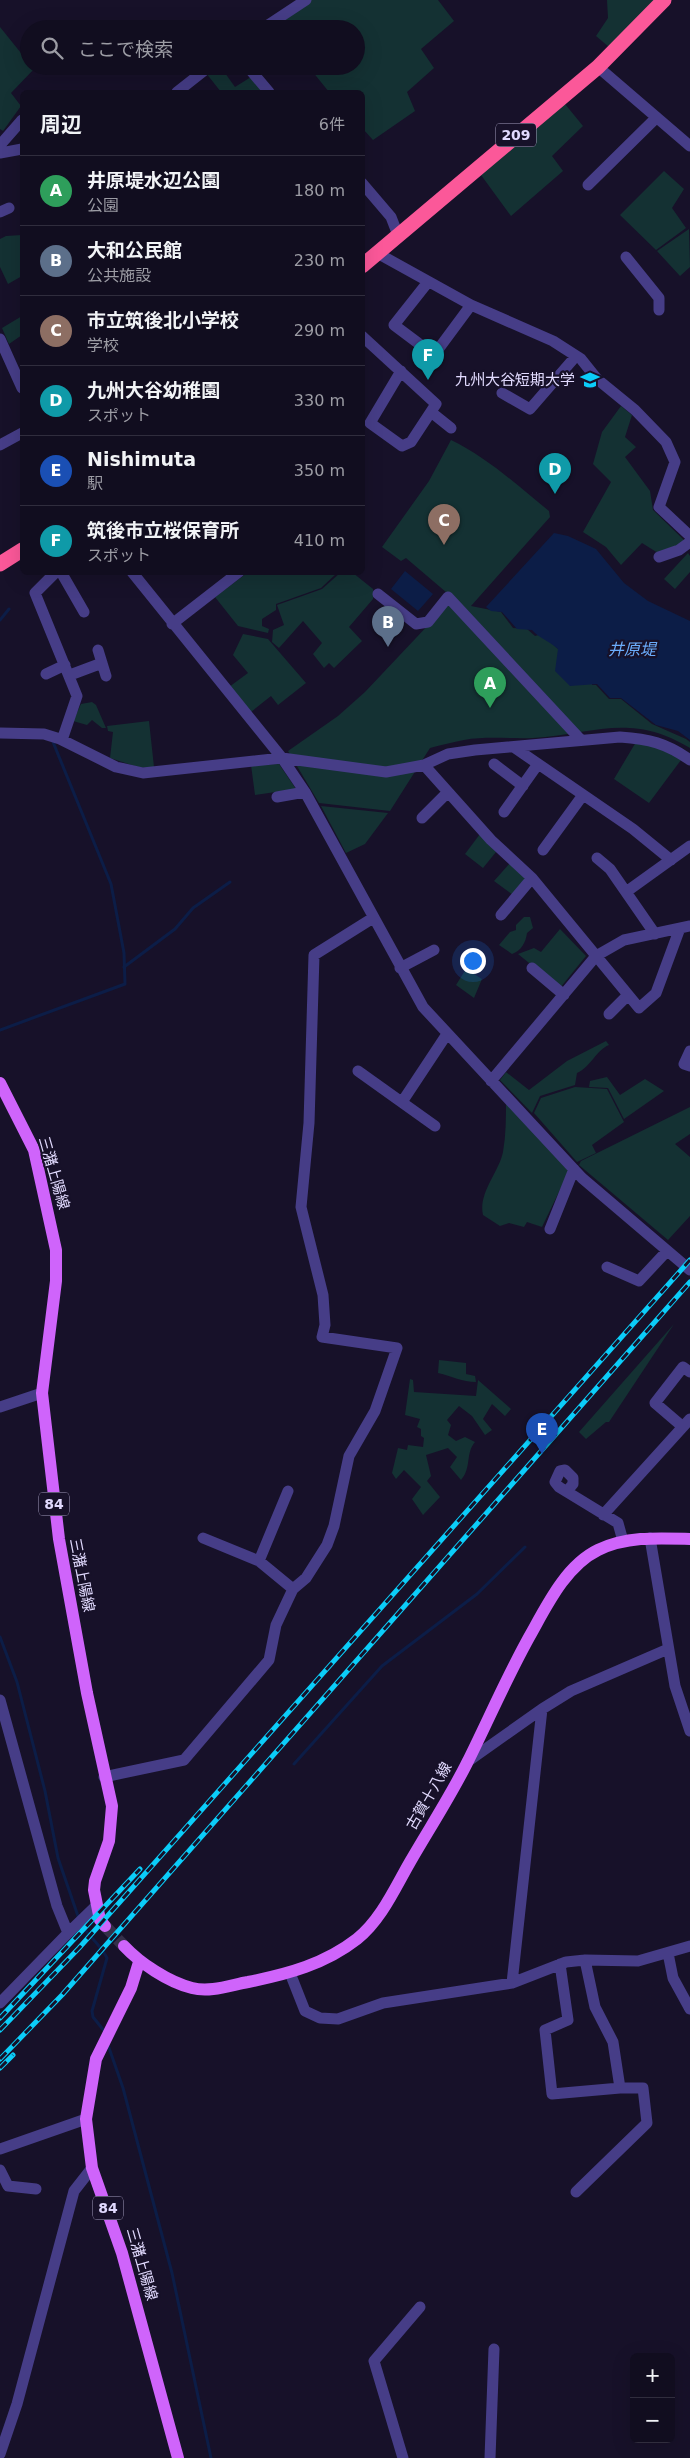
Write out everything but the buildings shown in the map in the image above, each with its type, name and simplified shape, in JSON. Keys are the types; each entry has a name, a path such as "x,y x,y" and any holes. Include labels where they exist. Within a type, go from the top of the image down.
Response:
{"highway":[{"name":"209","path":"365,263 598,67 664,0"},
{"path":"0,564 20,551"}],"main road":[{"name":"三潴上陽線","path":"0,1083 34,1150 56,1250 56,1281 42,1393 58,1540 104,1777 112,1806 109,1841 95,1881 96,1906 100,1920 105,1926"},
{"name":"古賀十八線","path":"139,1962 193,1989 215,1989 290,1973 324,1960 342,1950 359,1937 378,1916 467,1762 510,1670 554,1594 576,1568 597,1550 623,1541 650,1538 690,1540"},
{"path":"124,1946 139,1962"},
{"name":"三潴上陽線","path":"139,1962 131,1988 96,2059 86,2120 92,2168 122,2253 178,2458"}],"street":[{"path":"276,20 306,0"},
{"path":"598,67 690,146"},
{"path":"180,90 199,75"},
{"path":"255,75 267,90"},
{"path":"588,184 656,118"},
{"path":"0,145 20,122"},
{"path":"0,153 20,152"},
{"path":"365,187 391,217 398,235"},
{"path":"377,253 471,306 553,341 576,356 597,379 635,410 666,442 674,462 658,507 690,536"},
{"path":"626,257 659,298 660,310"},
{"path":"428,282 394,325 434,355 471,306"},
{"path":"0,339 18,363 20,376"},
{"path":"365,342 401,371 436,404 411,442 402,446 370,424 401,371"},
{"path":"502,393 530,409 576,356"},
{"path":"431,412 451,428"},
{"path":"0,445 20,434"},
{"path":"659,557 679,550 690,542"},
{"path":"53,575 35,594 68,670 77,700 62,740"},
{"path":"63,575 84,612"},
{"path":"134,575 282,758 305,792 423,1007 574,1169 690,1270"},
{"path":"172,624 235,575"},
{"path":"378,594 416,624 428,622 448,596 581,740"},
{"path":"98,650 106,676"},
{"path":"46,674 102,663"},
{"path":"0,733 38,733 62,740 116,767 143,773 282,758 386,772 424,764 448,754 620,737 644,739 667,745 690,760"},
{"path":"515,748 634,829 671,860"},
{"path":"424,764 491,840 532,878 639,1008 656,993 685,927"},
{"path":"494,764 523,786"},
{"path":"504,812 538,764"},
{"path":"277,797 305,792"},
{"path":"422,818 448,792"},
{"path":"543,850 583,795"},
{"path":"626,892 690,846"},
{"path":"597,858 610,869 655,934"},
{"path":"501,915 532,878"},
{"path":"104,1777 184,1760 269,1660 276,1625 292,1589 306,1578 327,1546 334,1526 349,1456 375,1411 397,1348 322,1337 325,1325 323,1295 301,1207 309,1123 314,955 373,918"},
{"path":"491,1081 596,956 624,940 685,927"},
{"path":"400,968 434,950"},
{"path":"532,968 564,995"},
{"path":"609,1014 628,995"},
{"path":"402,1102 447,1034"},
{"path":"690,1051 684,1064 690,1066"},
{"path":"358,1071 435,1126"},
{"path":"550,1229 574,1169"},
{"path":"607,1267 639,1281 667,1251"},
{"path":"603,1516 686,1423 655,1403 683,1367 690,1372"},
{"path":"0,1407 42,1393"},
{"path":"259,1562 288,1491"},
{"path":"567,1491 618,1524 623,1541"},
{"path":"203,1538 259,1562 292,1589"},
{"path":"650,1538 675,1686 690,1731"},
{"path":"467,1762 571,1691 668,1649"},
{"path":"0,1700 57,1906 68,1933"},
{"path":"512,1983 542,1709"},
{"path":"0,2003 96,1906"},
{"path":"290,1973 305,2011 320,2018 338,2019 383,2003 512,1983 560,1964 585,1960 638,1961 690,1946"},
{"path":"668,1953 673,1978 690,2009"},
{"path":"585,1960 595,2007 614,2042 620,2088"},
{"path":"560,1964 568,2020 545,2030 552,2094 620,2088 643,2088 647,2123 576,2192"},
{"path":"0,2149 86,2120"},
{"path":"0,2454 17,2404 74,2191 92,2168"},
{"path":"0,2170 8,2186 36,2189"},
{"path":"403,2458 374,2361 420,2307"},
{"path":"490,2458 494,2349"}],"green space":[{"path":"311,0 438,0 454,21 421,49 434,68 407,92 415,111 373,140 365,131 365,90 327,90 315,75 365,75 365,20 284,20"},
{"path":"607,0 657,0 609,47 596,36 608,18"},
{"path":"0,27 20,52 20,75 28,75 11,93 20,107 3,131 0,129"},
{"path":"208,75 226,75 235,87 251,77 262,90 219,90"},
{"path":"565,104 583,126 552,156 563,171 511,216 481,175"},
{"path":"664,171 684,189 672,208 686,228 656,250 620,215"},
{"path":"689,229 690,267 680,276 657,251"},
{"path":"20,235 20,277 8,284 0,267 0,239 6,236"},
{"path":"20,317 20,336 9,344 2,328"},
{"path":"621,406 632,415 625,437 636,447 625,457 650,491 653,510 685,541 678,548 658,553 642,543 621,565 606,547 583,532 611,482 593,464 602,432"},
{"path":"451,440 465,447 502,472 549,511 550,517 471,606 501,612 513,628 527,629 535,636 542,634 558,649 574,651 593,671 592,685 596,685 609,699 621,699 652,724 686,739 690,742 690,748 669,737 630,728 612,728 533,738 464,740 430,748 390,811 319,803 288,751 338,716 365,692 449,603 460,604 406,558 401,561 382,547 429,481"},
{"path":"688,553 690,556 690,572 675,589 664,579"},
{"path":"244,575 335,575 321,588 276,604 276,610 262,619 262,626 269,629 268,633 238,626 215,597"},
{"path":"338,575 356,575 373,589 373,599 349,627 362,641 334,668 329,663 324,668 313,654 322,643 303,621 279,648 272,642 273,630 284,625 277,605 322,589"},
{"path":"243,634 268,639 306,683 278,705 271,696 251,712 229,687 248,673 233,655"},
{"path":"92,702 96,705 106,728 102,728 92,720 87,725 73,721 81,704"},
{"path":"149,721 154,767 141,768 110,758 113,732 108,731 107,726"},
{"path":"636,742 665,750 681,760 649,803 614,779"},
{"path":"279,764 296,789 255,795 251,765"},
{"path":"321,806 388,813 365,844 346,853"},
{"path":"480,834 496,852 483,868 465,854"},
{"path":"511,862 526,878 513,895 494,881"},
{"path":"524,917 530,917 533,928 527,933 526,940 520,948 512,954 499,945 510,932 516,930 516,925"},
{"path":"560,929 586,956 560,988 518,954 534,948 541,952"},
{"path":"466,969 482,979 474,998 456,985"},
{"path":"606,1041 609,1045 604,1047 586,1067 577,1073 575,1085 540,1096 532,1113 500,1080 506,1072 529,1090 567,1061"},
{"path":"607,1077 620,1095 645,1079 664,1091 624,1119 608,1088 589,1087 590,1081"},
{"path":"575,1087 607,1089 624,1122 592,1145 596,1153 577,1162 534,1113 541,1098"},
{"path":"506,1101 569,1171 542,1227 527,1222 524,1227 509,1223 500,1226 483,1215 483,1199 503,1152"},
{"path":"690,1107 690,1134 675,1144 690,1157 690,1216 668,1240 579,1165 581,1161"},
{"path":"674,1324 609,1422 606,1422 586,1439 579,1432"},
{"path":"439,1360 466,1363 466,1374 475,1376 476,1382 438,1373"},
{"path":"410,1379 413,1380 414,1392 476,1396 478,1380 511,1409 505,1416 492,1404 483,1419 492,1430 485,1435 472,1416 459,1406 447,1420 451,1425 448,1435 456,1441 465,1437 475,1442 470,1451 466,1470 461,1480 450,1467 457,1457 448,1448 426,1455 431,1476 427,1481 440,1497 423,1515 412,1499 421,1487 404,1470 396,1479 392,1473 398,1448 407,1450 408,1445 423,1447 424,1438 421,1436 421,1429 417,1427 420,1419 405,1415"}],"water":[{"name":"井原堤","path":"554,533 568,536 596,549 624,583 648,601 690,621 690,740 678,731 656,725 621,698 610,698 597,684 570,686 555,671 558,649 532,630 517,629 502,612 491,611 486,607"},
{"path":"405,571 433,594 418,611 391,589"}],"waterway":[{"path":"0,620 9,609"},
{"path":"0,1030 125,984 124,953 111,884 53,742"},
{"path":"124,967 175,929 193,908 230,882"},
{"path":"294,1764 382,1666 477,1594 525,1547"},
{"path":"0,1637 17,1682 45,1791 58,1858 79,1919"},
{"path":"81,1924 107,1958 92,2011 93,2017 105,2032"},
{"path":"108,2045 123,2088 172,2273 211,2458"}],"tunnel":[{"path":"105,1926 124,1946"}],"railway":[{"path":"0,2030 79,1948 690,1260"},
{"path":"0,2059 62,1995 690,1282"},
{"path":"0,2018 140,1869"},
{"path":"0,2068 13,2055"}],"place":[{"name":"筑後市立桜保育所","path":"428,380"},
{"name":"九州大谷短期大学","path":"590,380"},
{"name":"九州大谷幼稚園","path":"555,494"},
{"name":"市立筑後北小学校","path":"444,545"},
{"name":"大和公民館","path":"388,647"},
{"name":"井原堤水辺公園","path":"490,708"},
{"name":"Nishimuta","path":"542,1454"}]}
